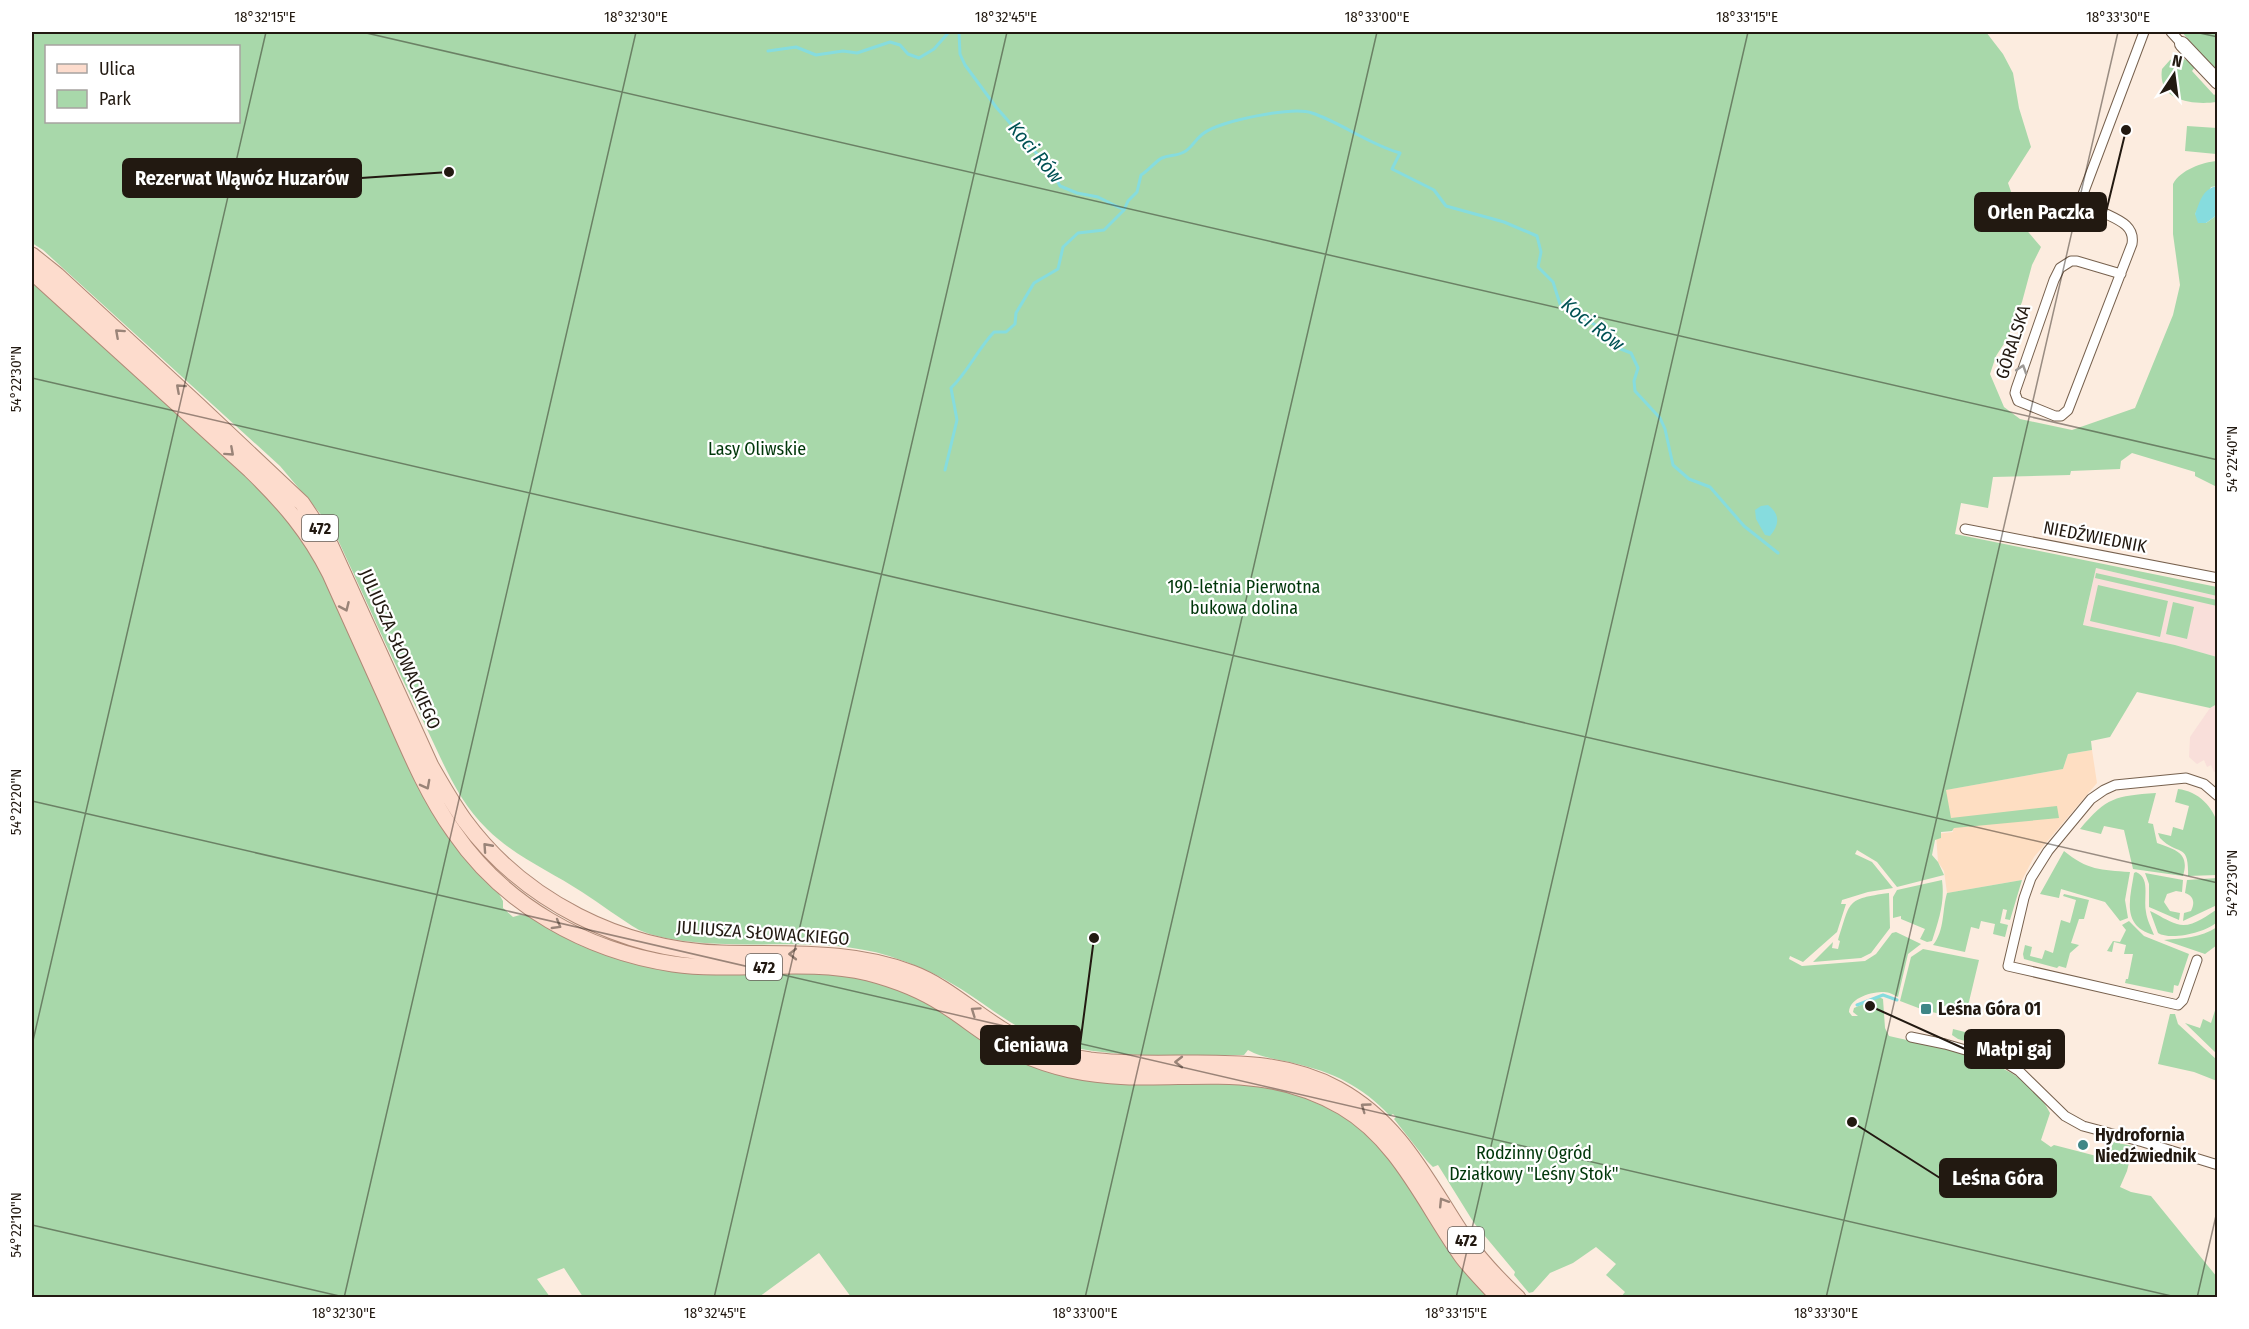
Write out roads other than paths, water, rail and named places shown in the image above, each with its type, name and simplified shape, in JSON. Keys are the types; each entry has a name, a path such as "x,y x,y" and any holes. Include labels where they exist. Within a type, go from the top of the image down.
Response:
{"main road":[{"name":"JULIUSZA SŁOWACKIEGO","path":"32,255 57,275 158,377 280,481 302,503 331,546 431,766 449,798 487,847 531,886 557,904 587,920 640,941 662,946 707,952 842,956 914,973 943,989 1001,1029 1022,1040 1067,1056 1123,1062 1232,1062 1278,1068 1316,1079 1367,1108 1397,1137 1425,1173 1472,1248 1518,1298"},
{"name":"JULIUSZA SŁOWACKIEGO","path":"32,273 158,377"},
{"name":"JULIUSZA SŁOWACKIEGO","path":"193,409 282,501 300,523 330,574 417,768 437,806 474,858 520,901 571,933 600,945 644,958 703,966 843,969 884,977 944,1004 1006,1047 1071,1070 1130,1076 1236,1076 1277,1081 1303,1089 1346,1109 1380,1136 1412,1177 1465,1261 1499,1298"}],"street":[{"name":"GÓRALSKA","path":"2121,274 2083,262 2071,261 2060,268 2040,314 2015,393 2018,401 2055,416 2061,416 2068,410 2121,274 2132,244 2131,233 2121,222 2088,205 2083,194 2144,32"},
{"path":"2171,32 2217,82"},
{"name":"NIEDŹWIEDNIK","path":"1965,529 2217,578"},
{"path":"2197,960 2183,1000 2178,1005 2008,966 2031,878 2048,851 2091,799 2115,785 2176,778 2198,781 2217,796"},
{"path":"1911,1037 1945,1044 2003,1061 2019,1071 2065,1116 2083,1126 2217,1165"}],"water":[{"path":"2217,186 2217,215 2206,223 2198,223 2195,214 2202,197 2208,190"},
{"path":"1768,505 1777,516 1775,528 1770,536 1765,535 1756,519 1755,510"}],"waterway":[{"name":"Koci Rów","path":"768,51 796,47 816,55 843,51 857,53 890,42 900,45 908,54 919,58 934,49 949,32"},
{"path":"959,32 960,54 965,65 996,107 1052,171 1060,186 1077,193 1098,197 1124,210 1128,201 1137,192 1141,175 1162,158 1187,150 1212,128 1257,116 1303,111 1323,117 1400,153 1392,169 1434,190 1446,206 1504,222 1537,236 1541,252 1538,267 1553,282 1560,304 1602,329 1613,346 1631,353 1638,368 1634,381 1635,391 1660,418 1665,429 1673,465 1689,479 1710,487 1744,526 1778,553"},
{"path":"945,470 957,420 951,388 994,332 1006,332 1015,324 1016,313 1034,283 1058,269 1063,247 1078,233 1104,230 1124,210"},
{"path":"1857,1005 1883,995 1897,1000"}],"place":[{"name":"Orlen Paczka","path":"2126,130"},
{"name":"Rezerwat Wąwóz Huzarów","path":"449,172"},
{"name":"Cieniawa","path":"1094,938"},
{"name":"Małpi gaj","path":"1870,1006"},
{"name":"Leśna Góra 01","path":"1926,1009"},
{"name":"Leśna Góra","path":"1852,1122"},
{"name":"Hydrofornia Niedźwiednik","path":"2083,1145"}],"park label":[{"name":"Lasy Oliwskie","path":"757,449"},
{"name":"190-letnia Pierwotna bukowa dolina","path":"1244,597"},
{"name":"Rodzinny Ogród Działkowy \"Leśny Stok\"","path":"1534,1163"}]}
